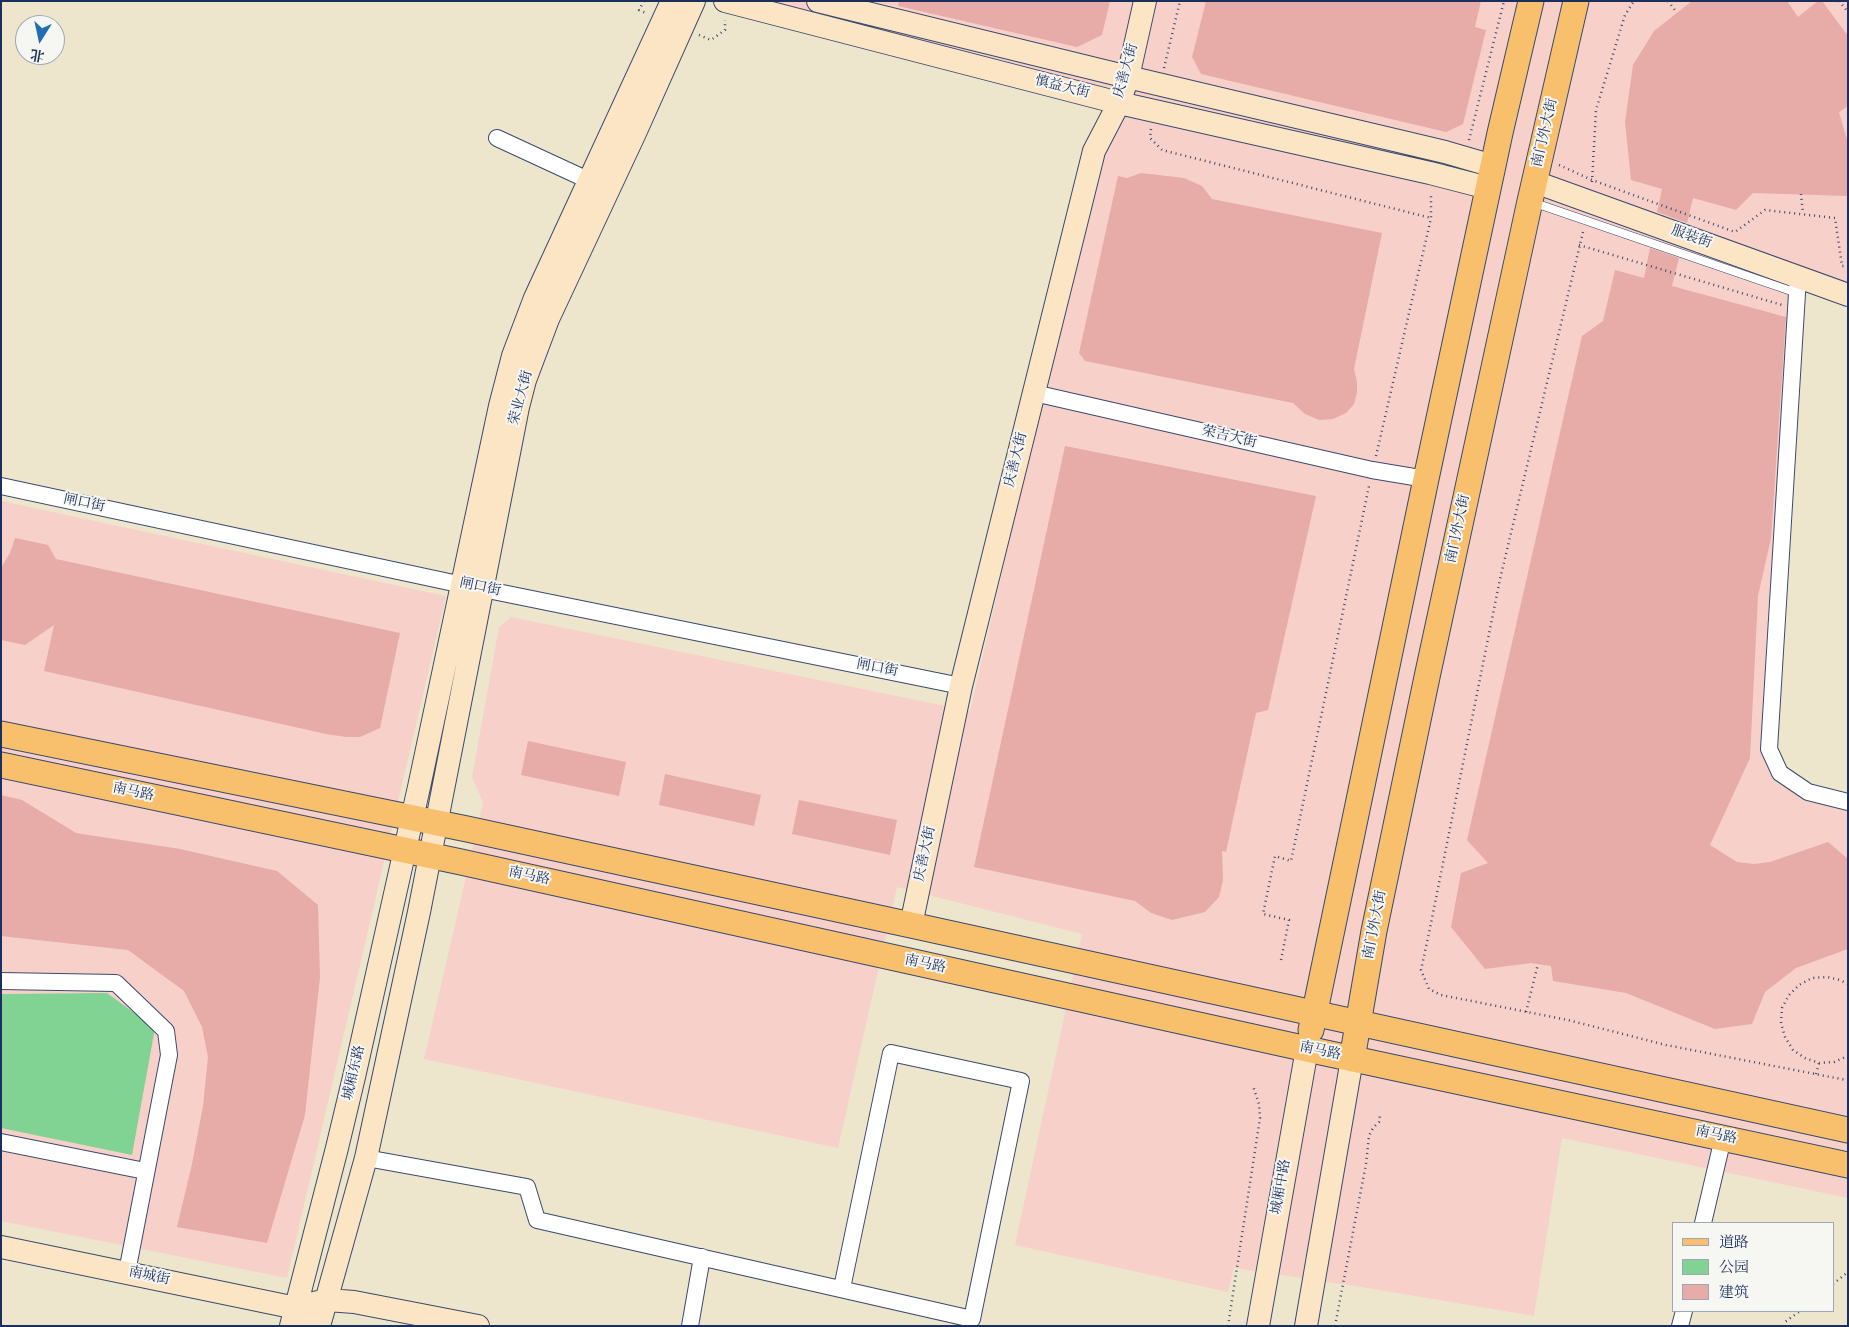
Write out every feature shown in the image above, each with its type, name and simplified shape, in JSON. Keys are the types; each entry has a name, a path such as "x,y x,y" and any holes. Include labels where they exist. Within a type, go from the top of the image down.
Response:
{"main road":[{"path":"1307,1049 1426,479 1531,1"},
{"name":"南门外大街","path":"1352,1059 1374,931 1423,696 1532,192 1576,1"},
{"path":"1,734 437,823 1848,1130"},
{"name":"南马路","path":"1,765 405,850 1352,1059 1848,1165"}],"street":[{"name":"荣业大街","path":"437,823 500,406 513,356 536,298 672,1"},
{"name":"荣业大街","path":"412,818 525,380 548,319 694,1"},
{"name":"慎益大街","path":"725,1 1119,103 1430,173 1491,177"},
{"name":"慎益大街","path":"818,1 1128,78 1445,152 1491,177"},
{"name":"庆善大街","path":"911,925 961,686 1094,151 1119,103 1128,78 1145,1"},
{"path":"497,138 590,182"},
{"name":"服装街","path":"1532,192 1589,201 1797,293 1848,295"},
{"path":"1797,293 1769,749 1780,772 1808,792 1848,802"},
{"name":"荣吉大街","path":"1034,393 1372,470 1426,479"},
{"name":"闸口街","path":"1,486 473,587 961,686"},
{"name":"城厢东路","path":"294,1317 338,1148 412,818"},
{"name":"城厢东路","path":"321,1325 366,1158 437,823"},
{"path":"1,981 116,983 166,1031 168,1055 127,1272"},
{"name":"城厢中路","path":"1258,1326 1307,1049"},
{"path":"366,1158 527,1187 536,1220 972,1319 1020,1081 891,1053 842,1288"},
{"path":"1306,1326 1352,1059"},
{"path":"1703,1222 1723,1138"},
{"path":"1,1142 145,1171"},
{"name":"南城街","path":"1,1248 127,1272 321,1325"},
{"path":"690,1326 702,1257"},
{"name":"南城街","path":"294,1317 327,1300 354,1302 478,1326"},
{"path":"1680,1326 1684,1312"}],"path":[{"path":"1159,85 1180,1"},
{"path":"1445,152 1469,140 1504,1"},
{"path":"1634,1 1625,15 1596,110 1589,201 1500,579 1421,970 1429,989 1441,995 1568,1020 1666,1045 1846,1080"},
{"path":"1668,1 1677,13"},
{"path":"1839,1 1848,12"},
{"path":"1154,110 1150,138 1162,150 1431,218"},
{"path":"1540,157 1589,201 1735,232 1765,210 1835,218 1842,266 1848,266"},
{"path":"1281,960 1289,920 1263,914 1275,856 1291,861 1372,470 1431,218 1430,173"},
{"path":"1801,194 1803,214"},
{"path":"1580,245 1797,293"},
{"path":"1526,1012 1538,964"},
{"path":"1848,984 1827,977 1812,978 1799,985 1789,995 1782,1008 1781,1023 1785,1037 1793,1050 1805,1058 1819,1063 1834,1062 1848,1056"},
{"path":"1816,1074 1819,1063"},
{"path":"1228,1326 1260,1118 1259,1104 1253,1086"},
{"path":"1335,1326 1370,1136 1373,1128 1379,1122 1380,1115"},
{"path":"1834,1283 1848,1272"},
{"path":"1785,1326 1785,1322 1799,1312"}],"shaded area":[{"path":"759,1 1848,1 1848,304 1801,290 1771,751 1808,788 1848,799 1848,1198 1562,1138 1534,1316 1234,1268 1228,1292 1015,1245 1082,934 897,887 838,1148 424,1059 483,803 472,777 499,627 511,617 970,711 1114,90"},
{"path":"1,501 446,596 287,1278 1,1221"}],"green space":[{"path":"107,993 155,1028 132,1155 1,1128 1,994"}],"building":[{"path":"899,1 1110,1 1102,35 1077,47 898,6"},
{"path":"1206,1 1481,1 1475,27 1486,30 1463,124 1446,132 1201,74 1192,57"},
{"path":"1692,1 1787,1 1798,17 1818,1 1822,1 1848,36 1848,106 1839,112 1848,143 1848,196 1753,193 1736,210 1693,198 1687,223 1657,212 1662,189 1631,180 1625,122 1633,65 1654,31"},
{"path":"1141,173 1184,178 1202,186 1212,199 1382,233 1354,369 1357,393 1354,404 1346,413 1333,419 1319,420 1305,414 1293,403 1085,361 1079,353 1118,176 1127,178"},
{"path":"1650,248 1679,258 1672,286 1786,317 1771,538 1758,596 1750,758 1710,845 1737,862 1754,864 1770,862 1828,842 1848,859 1848,949 1796,968 1765,992 1752,1024 1715,1029 1626,993 1553,981 1551,966 1531,963 1485,969 1451,927 1461,873 1488,863 1467,840 1582,336 1603,321 1615,270 1644,278"},
{"path":"1065,446 1316,496 1268,710 1256,713 1226,852 1222,851 1223,880 1219,897 1205,912 1172,920 1151,913 1135,901 974,867"},
{"path":"15,538 48,545 56,559 400,633 380,728 360,737 326,734 44,671 54,625 25,645 1,640 1,568 10,553"},
{"path":"528,741 626,762 619,796 521,775"},
{"path":"665,774 761,795 754,826 659,805"},
{"path":"1,795 22,800 76,833 180,849 277,871 318,905 320,977 305,1115 267,1243 177,1227 203,1106 208,1057 202,1027 184,991 128,950 1,936"},
{"path":"799,800 897,820 890,855 792,834"}]}
